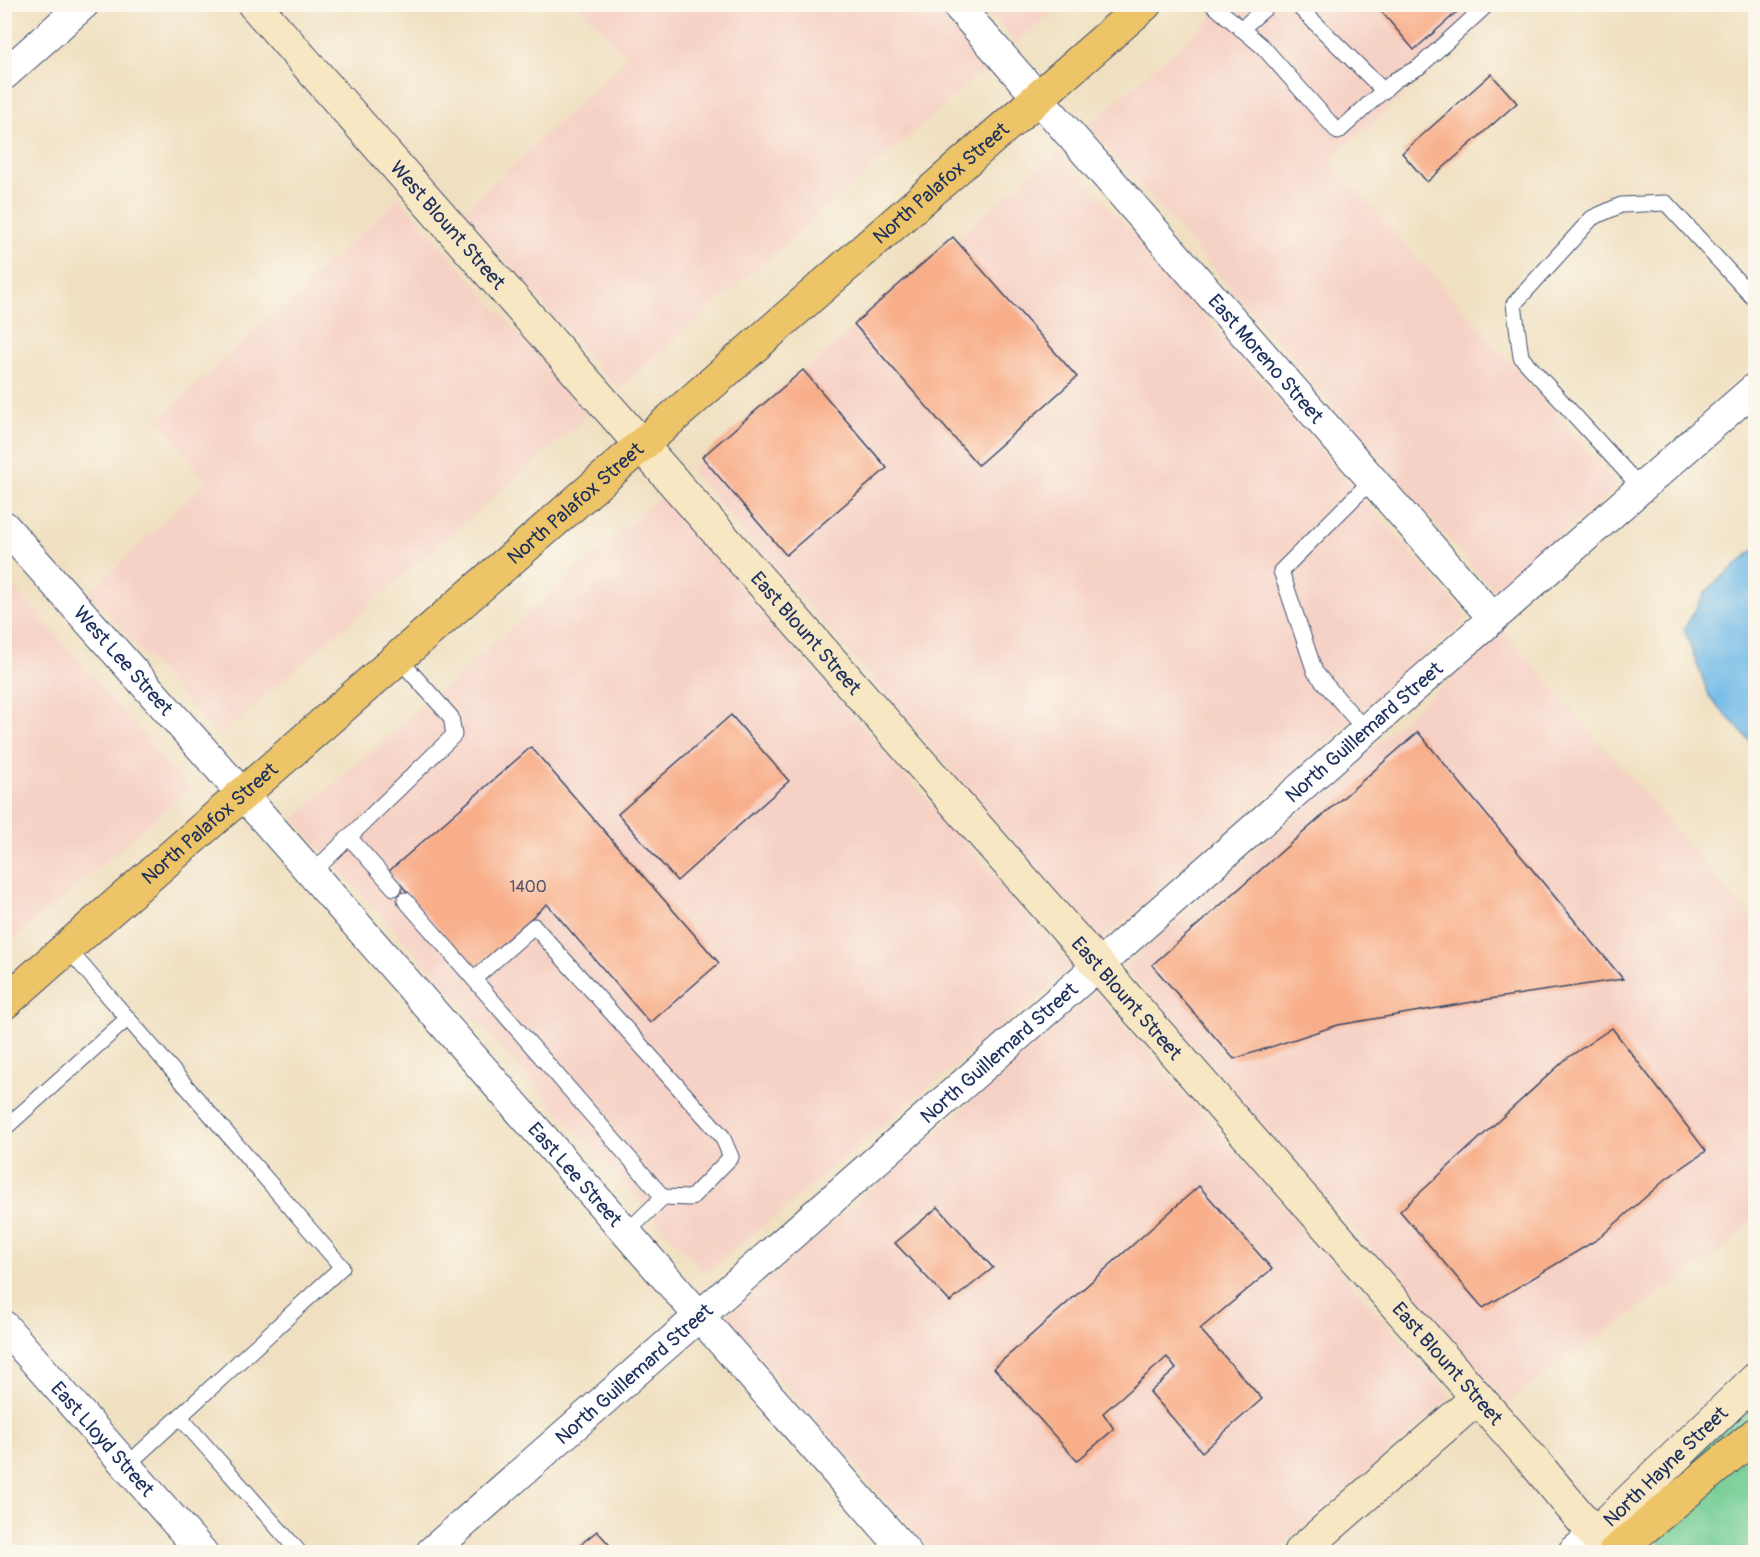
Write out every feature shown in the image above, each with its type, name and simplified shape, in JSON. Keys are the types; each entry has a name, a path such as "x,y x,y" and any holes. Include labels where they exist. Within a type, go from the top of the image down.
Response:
{"main road":[{"name":"North Palafox Street","path":"4,1003 643,446 1145,4"},
{"path":"1597,1548 1755,1434"}],"street":[{"path":"4,75 84,4"},
{"name":"West Blount Street","path":"254,4 643,446"},
{"name":"East Moreno Street","path":"956,4 1493,618"},
{"name":"North Guillemard Street","path":"431,1552 1755,387"},
{"name":"East Blount Street","path":"643,446 1536,1464 1597,1548"},
{"name":"West Lee Street","path":"4,526 243,795"},
{"name":"East Lee Street","path":"243,795 906,1552"},
{"name":"East Lloyd Street","path":"4,1326 202,1552"},
{"name":"North Hayne Street","path":"1597,1548 1755,1379"},
{"path":"1300,1552 1477,1398"}],"lane":[{"path":"1212,4 1263,46 1338,132 1395,80 1419,67 1488,4"},
{"path":"1241,29 1270,4"},
{"path":"1296,4 1384,91"},
{"path":"1641,488 1521,357 1514,304 1593,218 1621,205 1666,203 1755,301"},
{"path":"1365,730 1315,672 1281,571 1371,481"},
{"path":"312,873 454,735 451,717 399,659"},
{"path":"350,837 394,888"},
{"path":"405,900 663,1197"},
{"path":"474,979 534,926 722,1136 731,1156 691,1198 663,1197 626,1233"},
{"path":"67,948 342,1267 126,1466"},
{"path":"4,1129 128,1018"},
{"path":"180,1417 299,1552"}],"shaded area":[{"path":"578,5 931,5 987,68 618,389 462,212 628,57"},
{"path":"982,5 1061,5 1016,44"},
{"path":"1227,5 1506,5 1330,160 1619,485 1496,593 1088,125"},
{"path":"1059,150 1468,618 1101,942 690,470"},
{"path":"399,198 589,414 218,737 89,592 206,482 159,419"},
{"path":"661,496 1073,967 705,1274 294,819"},
{"path":"5,577 190,789 4,947"},
{"path":"1504,631 1755,923 1755,1217 1732,1242 1507,1403 1124,967"},
{"path":"1095,992 1451,1397 1275,1552 931,1552 725,1317"}],"green space":[{"path":"1755,1394 1755,1552 1668,1552 1632,1512"}],"water":[{"path":"1755,549 1755,746 1710,698 1684,629 1707,590"}],"building":[{"path":"1375,4 1466,4 1414,50"},
{"path":"1491,74 1517,103 1427,182 1402,153"},
{"path":"953,237 1077,377 978,465 854,324"},
{"path":"803,370 887,468 786,555 702,457"},
{"path":"731,715 789,781 677,881 618,814"},
{"path":"1418,732 1623,979 1338,1025 1234,1059 1152,965"},
{"path":"531,747 719,963 650,1023 547,904 474,969 389,871"},
{"path":"1612,1028 1706,1151 1666,1179 1598,1239 1483,1308 1400,1211 1566,1059"},
{"path":"1199,1186 1272,1269 1200,1329 1262,1399 1202,1452 1150,1392 1176,1369 1167,1357 1103,1413 1114,1429 1077,1461 994,1368"},
{"path":"938,1207 993,1268 950,1302 895,1243"},
{"path":"597,1531 616,1552 571,1552"}]}
